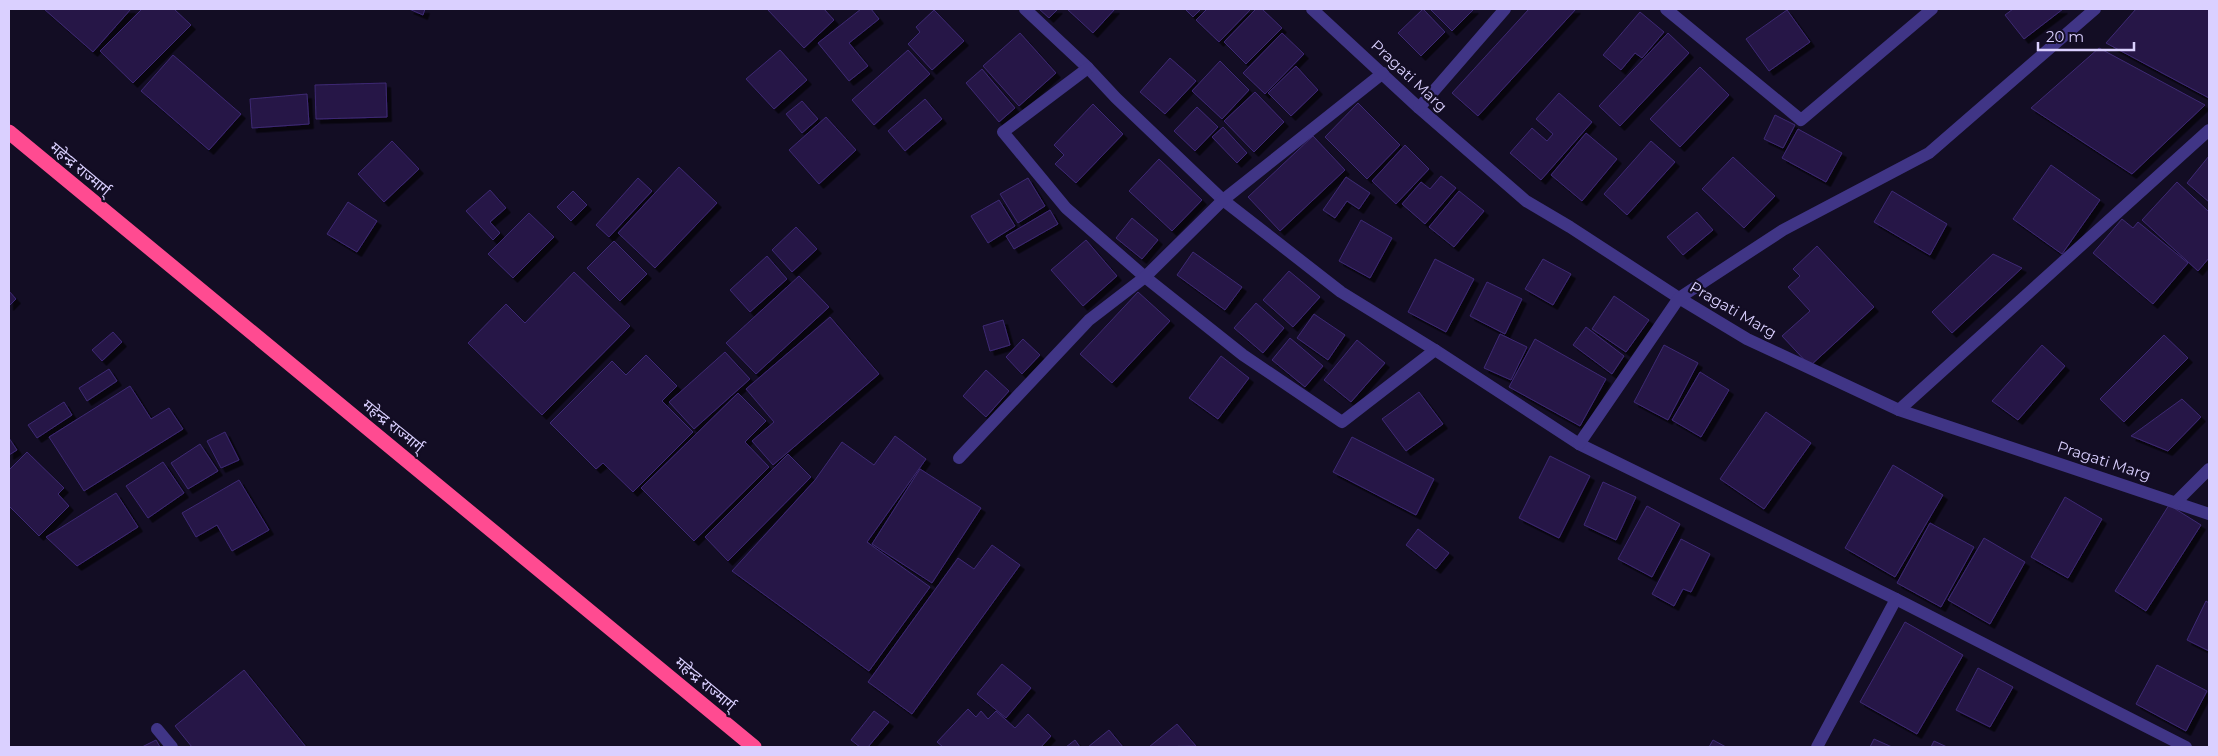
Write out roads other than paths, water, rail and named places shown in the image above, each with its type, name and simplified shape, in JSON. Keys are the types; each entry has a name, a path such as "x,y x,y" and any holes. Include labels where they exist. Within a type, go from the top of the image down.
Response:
{"highway":[{"name":"महेन्द्र राज्मार्ग्","path":"9,132 754,747"}],"street":[{"path":"1026,9 1223,200 1341,292 1435,350 1579,444 1896,599 2186,747"},
{"name":"Pragati Marg","path":"1312,9 1419,108 1526,201 1746,339 1899,410 2209,514"},
{"path":"1419,108 1505,9"},
{"path":"1666,9 1801,120 1932,9"},
{"path":"1579,444 1679,298 1783,230 1929,153 2095,9"},
{"path":"1088,68 1003,132 1066,208 1145,277 1243,354 1342,422 1435,350"},
{"path":"959,458 1089,320 1145,277 1223,200 1383,73"},
{"path":"1899,410 2209,130"},
{"path":"2176,502 2209,469"},
{"path":"1817,747 1896,599"},
{"path":"157,729 172,747"}]}
